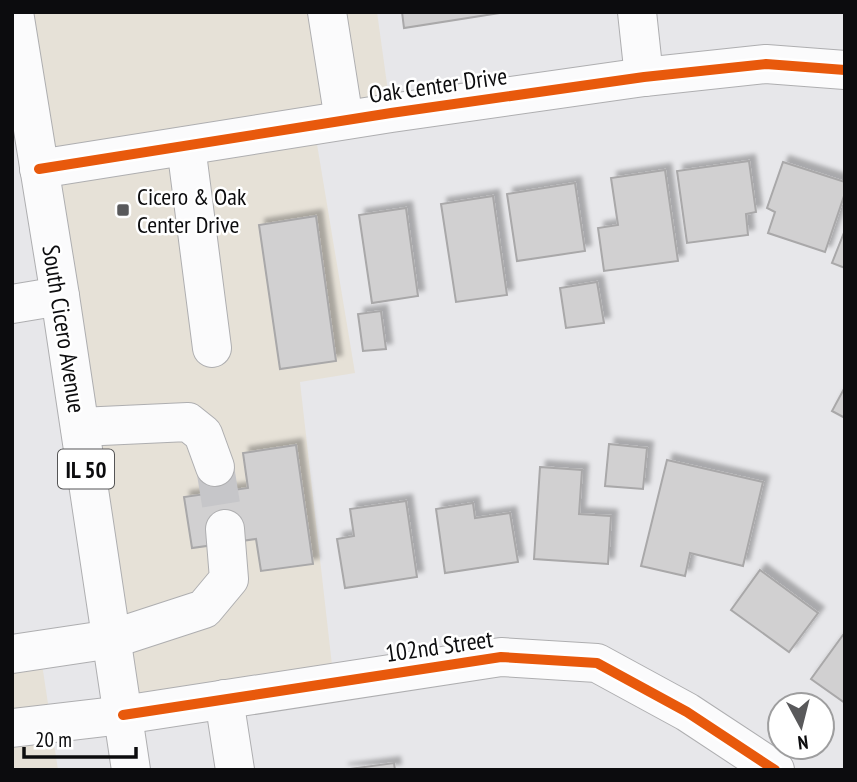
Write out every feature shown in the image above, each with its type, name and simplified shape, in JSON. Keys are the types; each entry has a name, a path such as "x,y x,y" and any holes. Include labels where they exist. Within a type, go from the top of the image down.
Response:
{"street":[{"name":"South Cicero Avenue","path":"14,12 60,296 131,770"},
{"path":"327,12 344,121"},
{"path":"637,12 644,77"},
{"name":"Oak Center Drive","path":"39,169 644,77 766,64 845,70"},
{"path":"186,146 212,348"},
{"path":"12,304 60,296"},
{"path":"80,427 188,422 203,434 215,467"},
{"path":"12,654 112,639 204,608 229,579 225,529"},
{"name":"102nd Street","path":"12,728 123,715 500,657 597,663 687,712 775,770"},
{"path":"224,699 234,770"}],"shaded area":[{"path":"14,12 377,12 391,113 314,126 355,373 300,382 334,683 123,715"},
{"path":"42,664 58,770 12,770 12,668"}],"building":[{"path":"402,12 506,12 404,28"},
{"path":"749,161 756,212 746,214 748,235 687,243 677,171"},
{"path":"783,162 845,182 845,193 825,252 768,233 775,212 767,208"},
{"path":"665,170 678,261 604,271 598,228 618,225 611,178"},
{"path":"575,183 585,251 517,261 507,194"},
{"path":"493,196 507,295 456,302 441,204"},
{"path":"406,208 418,296 372,303 359,215"},
{"path":"316,216 336,361 280,369 259,225"},
{"path":"845,230 845,268 832,263"},
{"path":"597,282 604,323 566,328 560,288"},
{"path":"381,311 386,349 363,351 358,314"},
{"path":"845,387 845,418 832,411"},
{"path":"609,444 647,448 643,489 605,486"},
{"path":"296,445 313,564 261,571 256,539 192,548 184,497 248,488 243,453"},
{"path":"667,460 763,482 743,566 690,553 685,576 641,566"},
{"path":"540,467 582,470 579,514 611,516 608,564 534,559"},
{"path":"406,501 417,577 345,588 337,539 354,536 350,509"},
{"path":"473,503 475,518 510,513 518,562 445,573 436,509"},
{"path":"760,570 818,613 789,652 731,610"},
{"path":"843,635 845,636 845,703 836,697 836,691 828,691 811,679"},
{"path":"394,763 395,770 342,770"}],"tunnel":[{"path":"215,467 225,529"}],"cycle path":[{"path":"39,169 391,113 644,77 766,64 845,70"},
{"path":"123,715 501,657 597,663 687,712 775,770"}],"place":[{"name":"Cicero & Oak Center Drive","path":"123,210"}]}
